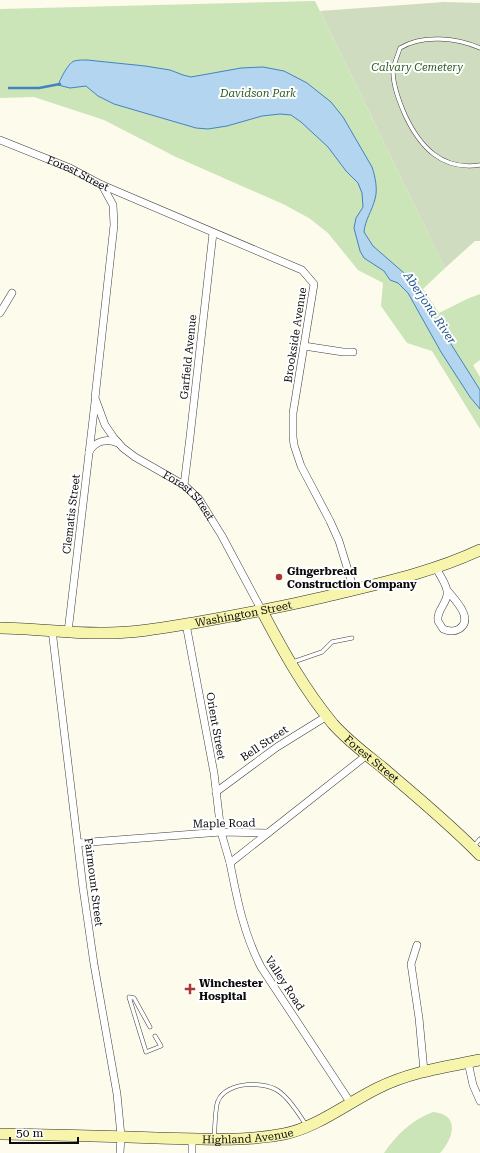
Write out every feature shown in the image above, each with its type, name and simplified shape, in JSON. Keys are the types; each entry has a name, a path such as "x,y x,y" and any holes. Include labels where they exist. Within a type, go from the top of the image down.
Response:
{"main road":[{"name":"Washington Street","path":"0,628 68,632 137,632 262,611 354,590 436,567 480,550"},
{"name":"Forest Street","path":"262,611 290,663 312,697 334,725 367,755 478,847"},
{"name":"Highland Avenue","path":"0,1134 68,1134 192,1139 264,1138 285,1134 307,1127 350,1102 400,1078 424,1071 480,1060"}],"street":[{"name":"Forest Street","path":"0,140 70,168 102,185 113,205 114,224 95,398 105,424 119,444 135,457 184,484 199,499 206,508 262,611"},
{"name":"Brookside Avenue","path":"102,185 302,270 314,284 293,412 292,427 294,445 301,466 335,532 354,590"},
{"name":"Garfield Avenue","path":"184,484 213,233"},
{"path":"0,312 12,293"},
{"path":"304,346 353,352"},
{"name":"Clematis Street","path":"68,632 95,398"},
{"path":"89,452 94,445 101,441 111,441 119,444"},
{"path":"436,567 447,590 462,610 464,616 462,626 451,631 443,629 439,624 438,618 439,611 446,599 447,590"},
{"name":"Orient Street","path":"186,624 222,832"},
{"name":"Fairmount Street","path":"52,630 78,843 82,888 94,964 118,1094 121,1136 120,1153"},
{"name":"Bell Street","path":"216,792 277,746 327,716"},
{"name":"Maple Road","path":"78,843 222,832 268,833 367,755"},
{"name":"Valley Road","path":"222,832 244,928 252,951 350,1102"},
{"path":"230,863 268,833"},
{"path":"416,946 411,964 419,1018 424,1071"},
{"path":"468,1062 473,1085 480,1100"},
{"path":"192,1139 192,1153"}],"lane":[{"path":"480,48 465,43 439,39 421,40 400,48 394,65 395,88 402,108 417,138 445,161 458,166 480,165"},
{"path":"290,663 322,652 332,642 352,638"},
{"path":"150,1027 134,998 128,997 146,1052 161,1046 155,1036"},
{"path":"214,1139 218,1101 225,1091 253,1084 272,1086 282,1093 307,1127"}],"green space":[{"name":"Davidson Park","path":"315,1 445,268 423,289 439,313 480,294 480,360 473,365 480,377 480,429 432,351 407,343 381,306 383,283 358,270 328,233 309,218 283,204 176,157 104,120 34,97 0,98 0,9"},
{"name":"Calvary Cemetery","path":"444,2 480,3 480,241 475,241 445,268 320,11"},
{"path":"433,1112 442,1114 451,1122 452,1128 449,1141 440,1153 384,1153 406,1128 418,1119"}],"water":[{"path":"87,60 170,70 191,77 241,68 263,67 284,71 307,83 331,102 343,117 372,167 374,174 376,195 364,232 373,246 404,273 427,306 480,390 480,409 470,397 441,352 408,293 398,283 390,280 384,271 364,258 360,251 354,228 356,218 363,207 362,193 358,183 346,171 328,147 301,122 291,115 280,114 262,116 227,126 208,129 196,128 114,104 98,96 86,86 70,88 58,85 64,72 72,62"}],"waterway":[{"name":"Aberjona River","path":"9,88 39,88 60,84"}],"place":[{"name":"Gingerbread Construction Company","path":"279,577"},
{"name":"Winchester Hospital","path":"190,989"}]}
